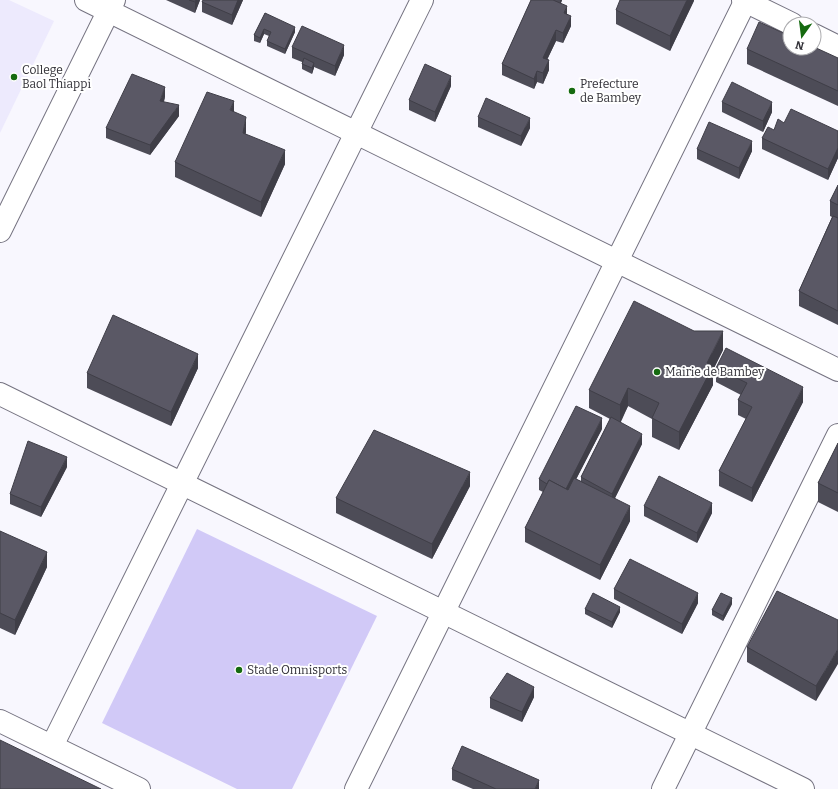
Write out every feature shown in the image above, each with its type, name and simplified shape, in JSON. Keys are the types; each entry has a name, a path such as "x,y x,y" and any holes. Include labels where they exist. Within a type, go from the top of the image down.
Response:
{"street":[{"path":"86,0 111,6 356,133 838,370"},
{"path":"52,746 422,0"},
{"path":"356,789 745,0 782,19"},
{"path":"0,231 111,6"},
{"path":"822,39 838,46"},
{"path":"0,394 803,789"},
{"path":"663,789 838,435"},
{"path":"0,721 139,789"}],"shaded area":[{"name":"College Baol Thiappi","path":"0,0 9,0 54,21 0,133"},
{"name":"Stade Omnisports","path":"197,529 377,616 292,789 237,789 102,723"}],"building":[{"path":"203,0 238,0 232,15 202,2"},
{"path":"531,0 553,0 567,6 564,13 571,16 563,33 556,30 543,58 549,60 543,73 537,71 534,79 502,64"},
{"path":"620,0 687,0 670,36 616,10"},
{"path":"265,13 295,27 285,49 267,41 271,32 264,29 260,38 254,35"},
{"path":"759,22 782,32 782,56 822,56 822,51 838,58 838,91 747,49"},
{"path":"302,26 344,45 335,66 292,47"},
{"path":"304,58 314,63 312,68 302,64"},
{"path":"425,64 451,76 435,112 409,100"},
{"path":"132,74 165,87 160,101 179,105 150,145 106,128"},
{"path":"732,82 772,102 763,121 722,102"},
{"path":"207,92 234,101 230,110 246,117 243,133 285,150 261,202 175,162"},
{"path":"486,98 530,118 521,136 478,117"},
{"path":"791,109 838,131 838,148 828,169 762,138 768,127 774,130 778,119 784,123"},
{"path":"709,122 752,141 739,168 697,149"},
{"path":"838,185 838,205 830,201"},
{"path":"833,216 838,218 838,311 799,291"},
{"path":"634,301 694,331 723,331 707,363 713,366 679,432 652,418 659,403 628,388 620,405 589,390"},
{"path":"113,315 198,354 171,412 87,373"},
{"path":"726,348 803,387 752,488 719,471 752,407 738,400 747,383 716,368"},
{"path":"576,406 602,418 566,489 549,480 547,484 539,479"},
{"path":"611,417 642,434 612,494 581,477"},
{"path":"374,430 470,472 432,544 336,498"},
{"path":"28,441 67,457 41,507 10,494"},
{"path":"838,443 838,493 818,483"},
{"path":"659,476 712,503 697,533 644,506"},
{"path":"574,478 630,506 600,565 525,528 549,480 568,490"},
{"path":"0,531 47,552 15,620 0,613"},
{"path":"630,559 698,593 682,624 614,589"},
{"path":"777,591 838,620 838,649 816,686 747,647"},
{"path":"593,593 620,607 612,622 585,609"},
{"path":"721,593 732,598 723,616 712,610"},
{"path":"507,673 534,687 522,712 490,698"},
{"path":"0,740 101,789 0,789"},
{"path":"462,746 539,780 535,789 496,789 452,769"}],"place":[{"name":"College Baol Thiappi","path":"14,77"},
{"name":"Prefecture de Bambey","path":"572,91"},
{"name":"Mairie de Bambey","path":"657,372"},
{"name":"Stade Omnisports","path":"239,670"}]}
